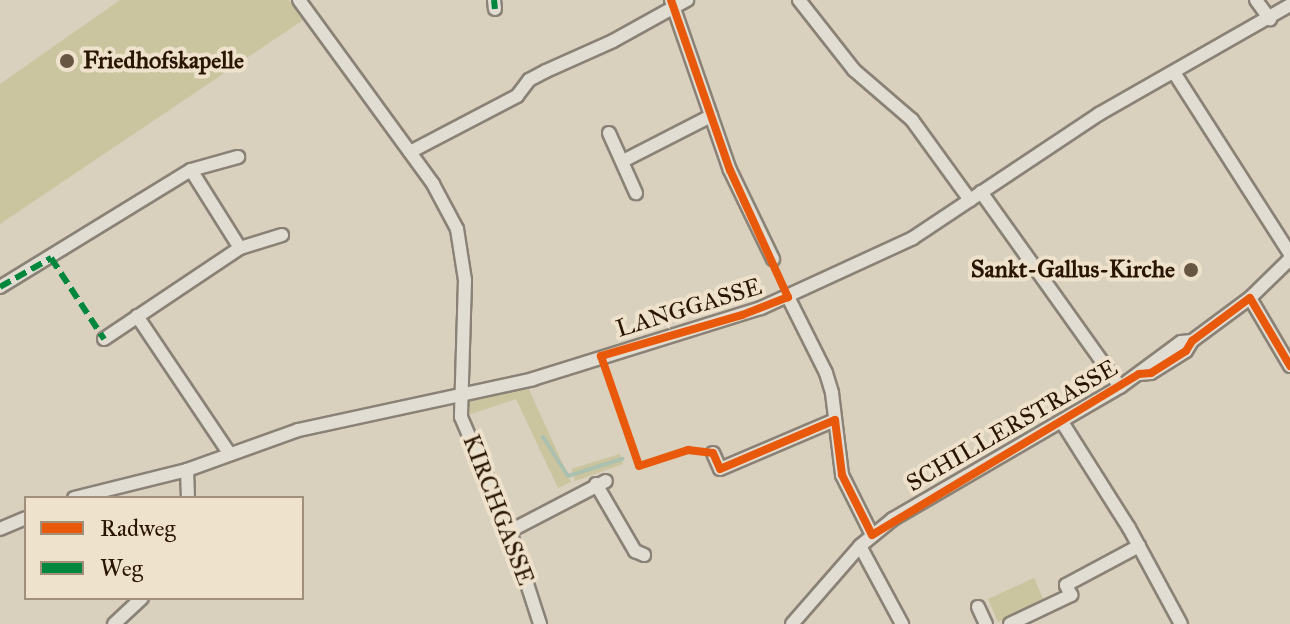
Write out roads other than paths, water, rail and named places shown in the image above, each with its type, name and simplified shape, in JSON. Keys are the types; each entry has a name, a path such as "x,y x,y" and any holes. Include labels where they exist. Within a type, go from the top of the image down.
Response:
{"street":[{"name":"KIRCHGASSE","path":"299,0 442,198 461,246 465,280 461,417 510,531 540,624"},
{"path":"410,152 517,96 529,80 673,4 687,0"},
{"path":"799,0 854,70 912,120 976,196 1120,387"},
{"path":"1256,0 1270,19"},
{"path":"673,4 730,170 773,259"},
{"name":"LANGGASSE","path":"82,496 187,470 298,430 533,379 742,315 788,297 913,238 1099,114 1175,74 1290,5"},
{"path":"1175,74 1290,257"},
{"path":"623,161 711,116"},
{"path":"609,133 636,193"},
{"path":"0,287 191,170 238,157"},
{"path":"191,170 240,248"},
{"path":"104,339 240,248 282,235"},
{"name":"SCHILLERSTRASSE","path":"792,624 872,535 1120,387 1181,342 1192,341 1250,298 1290,257"},
{"path":"788,297 826,373 842,475 872,535"},
{"path":"1250,298 1290,366"},
{"path":"137,316 229,453"},
{"path":"713,453 720,469 835,420"},
{"path":"1062,422 1139,546 1181,624"},
{"path":"187,470 188,496"},
{"path":"510,531 601,483 635,551 644,555"},
{"path":"0,529 24,519"},
{"path":"860,546 902,624"},
{"path":"1010,624 1071,595 1066,585 1139,546"},
{"path":"114,624 140,600"},
{"path":"978,607 986,624"}],"waterway":[{"path":"543,437 568,476 622,459"}],"place":[{"name":"Friedhofskapelle","path":"67,61"},
{"name":"Sankt-Gallus-Kirche","path":"1191,270"}]}
